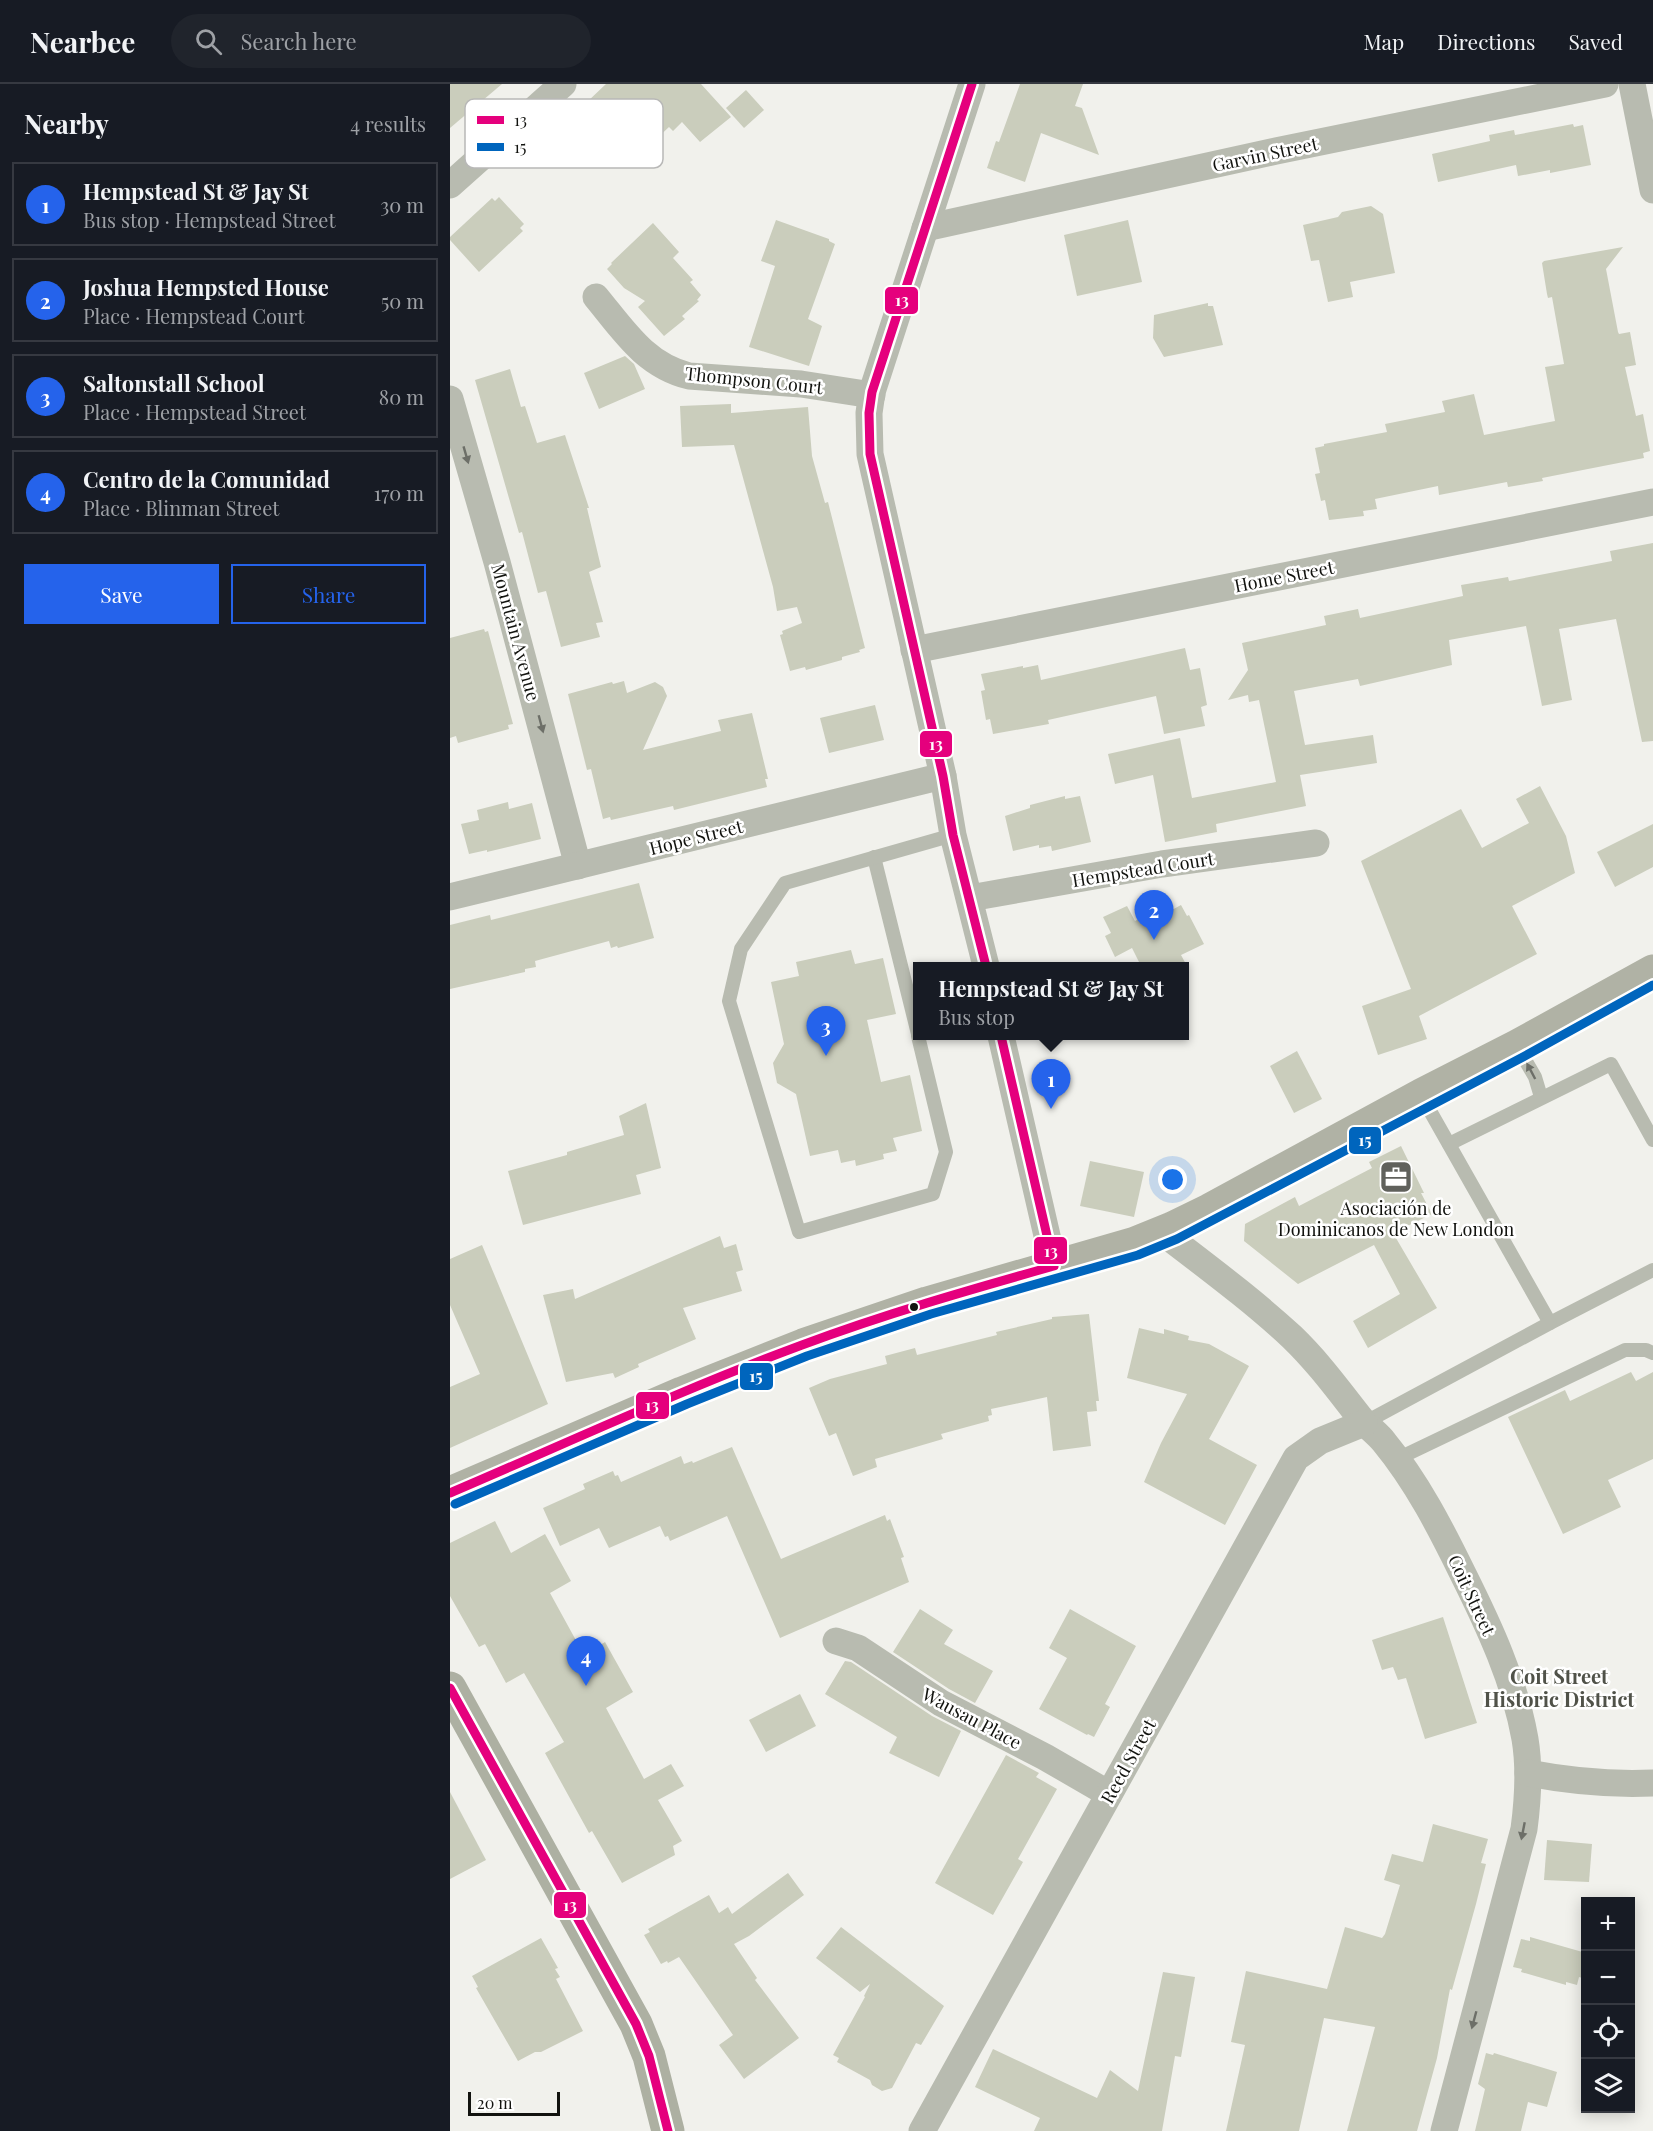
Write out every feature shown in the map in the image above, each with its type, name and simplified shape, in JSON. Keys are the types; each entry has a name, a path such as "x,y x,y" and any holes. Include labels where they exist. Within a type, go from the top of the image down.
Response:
{"main road":[{"path":"450,1493 682,1393 803,1345 927,1303 1094,1255 1162,1232 1209,1210 1653,971"}],"street":[{"path":"546,99 563,84"},
{"path":"972,84 872,394 869,413 870,454 943,776 953,835 985,962"},
{"name":"Garvin Street","path":"925,228 1276,151 1605,84"},
{"path":"1632,84 1653,190"},
{"path":"450,185 469,168"},
{"name":"Thompson Court","path":"596,297 647,356 672,372 689,376 801,384 872,394"},
{"name":"Mountain Avenue","path":"450,399 500,573 578,866"},
{"name":"Home Street","path":"915,650 1653,502"},
{"name":"Hope Street","path":"450,897 943,776"},
{"name":"Hempstead Court","path":"970,898 1162,864 1316,843"},
{"path":"1003,1040 1054,1266"},
{"name":"Coit Street","path":"1162,1232 1258,1306 1293,1338 1325,1371 1364,1422 1383,1440 1430,1511 1450,1548 1498,1651 1520,1713 1526,1742 1528,1773 1528,1800 1522,1839 1444,2131"},
{"name":"Reed Street","path":"922,2131 1296,1458 1320,1441 1364,1422"},
{"name":"Wausau Place","path":"836,1641 858,1648 941,1703 1037,1752 1109,1794"},
{"path":"450,1688 636,2024 653,2068 668,2131"},
{"path":"1528,1773 1569,1781 1610,1784 1653,1783"}],"lane":[{"path":"919,1040 946,1152 933,1194 800,1232 729,1001 741,949 786,883 953,835"},
{"path":"874,856 913,1015"},
{"path":"1517,1046 1535,1077 1541,1097"},
{"path":"1449,1144 1611,1064 1653,1140"},
{"path":"1421,1095 1550,1323"},
{"path":"1364,1422 1653,1270"},
{"path":"1397,1459 1625,1350 1646,1350 1653,1353"}],"building":[{"path":"450,84 502,84 484,99 465,99 465,115 450,128"},
{"path":"606,84 701,84 731,117 700,142 682,122 673,131 669,127 663,133 663,99 590,99"},
{"path":"1020,84 1083,84 1075,106 1082,108 1099,155 1041,133 1025,182 987,168"},
{"path":"746,90 764,110 744,128 726,108"},
{"path":"1573,124 1574,127 1583,125 1591,165 1550,173 1550,170 1518,176 1516,165 1438,182 1432,154 1490,141 1489,135 1514,130 1515,135"},
{"path":"499,197 524,224 520,228 523,231 479,272 450,240 450,237 492,198 495,201"},
{"path":"1371,206 1383,214 1395,273 1350,282 1353,297 1328,302 1319,260 1311,261 1303,225 1338,217 1342,212"},
{"path":"776,220 829,239 835,244 808,319 822,326 809,366 749,347 775,266 761,261"},
{"path":"1128,220 1142,282 1077,296 1064,235"},
{"path":"653,223 679,252 673,258 693,280 690,282 701,295 697,300 699,301 682,316 685,319 664,336 638,307 645,301 624,288 607,269"},
{"path":"1623,247 1606,269 1618,332 1619,334 1630,332 1636,365 1625,367 1636,416 1643,414 1650,451 1643,453 1644,458 1508,487 1507,482 1439,495 1438,486 1375,499 1377,509 1363,511 1364,516 1329,520 1325,500 1321,501 1315,474 1320,473 1315,448 1324,446 1324,444 1387,432 1385,424 1445,412 1442,401 1474,394 1484,435 1555,421 1545,367 1564,364 1552,297 1548,298 1542,263"},
{"path":"1208,303 1208,306 1213,306 1223,345 1164,357 1153,338 1154,315"},
{"path":"625,356 634,364 645,389 599,409 584,373"},
{"path":"510,369 521,407 525,406 537,443 565,435 589,508 587,508 601,567 589,572 603,622 596,623 600,637 561,647 546,591 538,593 522,532 519,533 475,380"},
{"path":"731,404 731,413 808,407 812,456 825,503 828,502 865,648 859,650 860,652 842,657 842,660 806,670 805,667 790,671 780,635 783,634 782,631 802,623 797,607 777,611 773,587 734,445 682,447 680,406"},
{"path":"1653,543 1653,741 1642,742 1616,619 1559,629 1572,700 1542,706 1526,626 1449,640 1452,665 1360,686 1358,679 1294,691 1305,745 1373,735 1377,763 1300,775 1306,806 1216,824 1217,832 1165,842 1153,775 1115,784 1108,754 1180,738 1192,798 1276,782 1259,700 1249,702 1248,695 1228,700 1248,670 1242,643 1326,625 1324,616 1358,609 1360,618 1463,596 1461,585 1508,577 1509,581 1612,561 1610,551"},
{"path":"484,629 485,632 488,631 513,724 508,725 509,729 458,743 456,736 450,738 450,638"},
{"path":"1185,648 1190,670 1200,668 1207,705 1201,707 1205,726 1164,734 1156,696 1048,720 1049,724 993,734 990,719 986,720 981,691 985,690 981,674 1038,665 1041,680"},
{"path":"624,681 627,693 655,682 663,687 667,696 643,750 721,731 718,720 752,713 768,779 765,779 767,787 674,810 673,806 611,820 610,817 603,819 591,769 587,770 568,694"},
{"path":"875,705 884,740 829,753 820,718"},
{"path":"1540,786 1566,836 1575,873 1512,906 1537,954 1419,1016 1427,1039 1378,1055 1362,1006 1411,989 1361,861 1461,809 1482,848 1529,823 1516,799"},
{"path":"1065,796 1065,799 1080,796 1091,842 1052,851 1051,846 1039,848 1039,845 1013,851 1005,816 1030,808 1030,805"},
{"path":"508,802 509,809 532,803 541,839 469,854 461,824 479,820 477,810"},
{"path":"1653,824 1653,867 1615,887 1597,852"},
{"path":"639,883 654,938 618,948 617,946 611,948 609,941 535,961 536,967 525,969 525,972 450,989 450,925 490,915 491,920"},
{"path":"1181,905 1187,916 1189,915 1204,944 1181,955 1185,962 1139,962 1132,948 1115,957 1105,936 1111,933 1103,917 1127,906 1135,921 1156,910 1159,917"},
{"path":"851,950 855,964 883,958 896,1014 867,1020 881,1082 910,1075 922,1131 893,1138 897,1151 883,1154 884,1159 856,1166 855,1160 841,1163 838,1150 810,1156 796,1094 777,1083 773,1063 784,1044 771,982 799,976 796,962"},
{"path":"1297,1051 1322,1099 1294,1113 1270,1066"},
{"path":"646,1103 661,1168 636,1175 641,1194 523,1225 508,1171 567,1155 567,1152 624,1135 619,1116"},
{"path":"1401,1146 1432,1214 1393,1233 1437,1308 1368,1348 1353,1321 1400,1294 1374,1245 1298,1284 1244,1241 1245,1224 1295,1197 1299,1206 1372,1168 1369,1162"},
{"path":"1090,1161 1144,1172 1134,1217 1080,1206"},
{"path":"720,1236 724,1248 736,1244 743,1270 736,1272 742,1291 683,1308 696,1339 638,1364 639,1367 615,1378 613,1373 566,1382 543,1295 573,1289 575,1299"},
{"path":"482,1245 548,1404 450,1448 450,1387 480,1374 450,1305 450,1259"},
{"path":"1089,1314 1099,1401 1096,1401 1097,1411 1087,1412 1091,1446 1053,1451 1047,1397 991,1409 992,1415 988,1416 989,1421 941,1434 943,1439 875,1459 877,1467 853,1476 836,1433 829,1436 809,1388 830,1379 887,1364 885,1356 915,1348 917,1355 997,1335 996,1332 1052,1319 1052,1317"},
{"path":"1139,1328 1164,1334 1164,1329 1189,1336 1188,1340 1209,1344 1249,1366 1209,1439 1257,1465 1225,1525 1144,1482 1161,1443 1187,1394 1127,1378"},
{"path":"1631,1372 1636,1381 1653,1372 1653,1459 1608,1480 1621,1507 1563,1534 1508,1417 1565,1390 1570,1401"},
{"path":"732,1447 781,1559 885,1515 887,1521 890,1519 904,1557 901,1558 909,1582 780,1638 727,1516 670,1541 668,1536 665,1537 660,1526 609,1548 599,1528 560,1546 543,1508 585,1489 583,1484 613,1471 621,1482 681,1456 684,1464 692,1461 693,1463"},
{"path":"495,1521 511,1553 545,1534 571,1581 550,1593 584,1655 605,1642 633,1692 606,1708 644,1779 671,1764 684,1786 658,1800 682,1841 673,1846 675,1855 622,1883 592,1831 589,1833 545,1753 564,1742 524,1673 506,1683 485,1644 479,1647 450,1596 450,1543"},
{"path":"920,1609 953,1630 944,1644 993,1671 975,1703 949,1689 893,1652"},
{"path":"1070,1609 1136,1646 1105,1704 1110,1707 1094,1737 1039,1709 1067,1658 1049,1648"},
{"path":"1443,1617 1477,1723 1425,1739 1406,1678 1398,1680 1393,1667 1382,1670 1372,1640"},
{"path":"845,1661 851,1662 932,1716 961,1731 939,1777 889,1753 897,1737 825,1694"},
{"path":"800,1694 816,1726 766,1752 749,1720"},
{"path":"1006,1755 1039,1773 1036,1777 1057,1789 1018,1859 1023,1862 993,1915 935,1883"},
{"path":"450,1792 486,1860 450,1879"},
{"path":"1433,1824 1488,1839 1481,1863 1486,1864 1452,1990 1450,1989 1437,2058 1417,2131 1347,2131 1375,2027 1324,2018 1299,2131 1226,2131 1245,2045 1231,2042 1246,1971 1327,1989 1345,1927 1382,1938 1385,1934 1400,1885 1384,1880 1392,1854 1423,1862"},
{"path":"1547,1840 1592,1844 1589,1882 1544,1880"},
{"path":"788,1873 804,1895 749,1936 734,1944 757,1978 755,1980 799,2038 744,2079 719,2045 733,2035 679,1957 661,1964 644,1935 650,1932 648,1929 709,1895 719,1913 728,1907 732,1914"},
{"path":"841,1927 944,2006 921,2045 916,2043 892,2088 882,2091 872,2085 870,2080 837,2062 839,2058 833,2055 870,1984 860,1992 816,1958"},
{"path":"1530,1937 1581,1952 1581,1978 1579,1977 1577,1985 1566,1982 1566,1985 1521,1972 1522,1969 1513,1967 1521,1939 1530,1941"},
{"path":"541,1938 558,1968 555,1969 560,1977 556,1979 583,2031 518,2061 476,1988 478,1987 472,1976"},
{"path":"1163,1972 1195,1977 1181,2057 1175,2056 1162,2131 1034,2131 1040,2118 975,2087 993,2049 1097,2098 1110,2070 1138,2091"},
{"path":"1486,2053 1493,2055 1494,2053 1557,2072 1547,2107 1528,2102 1521,2131 1475,2131 1485,2089 1478,2084"}],"transit line":[{"name":"13","path":"972,84 872,392 869,413 870,454 943,776 953,835 985,962"},
{"name":"15","path":"455,1504 687,1404 807,1356 931,1314 1138,1255 1177,1239 1523,1057 1653,985"},
{"name":"13","path":"450,1493 669,1398 802,1345 959,1293 1054,1266 1002,1040"},
{"name":"13","path":"450,1688 636,2024 649,2056 668,2131"}],"place":[{"name":"Joshua Hempsted House","path":"1154,940"},
{"name":"Saltonstall School","path":"826,1056"},
{"name":"Hempstead St & Jay St","path":"1051,1109"},
{"name":"Asociación de Dominicanos de New London","path":"1396,1177"},
{"name":"Centro de la Comunidad","path":"586,1686"}],"district":[{"name":"Coit Street Historic District","path":"1559,1686"}]}
